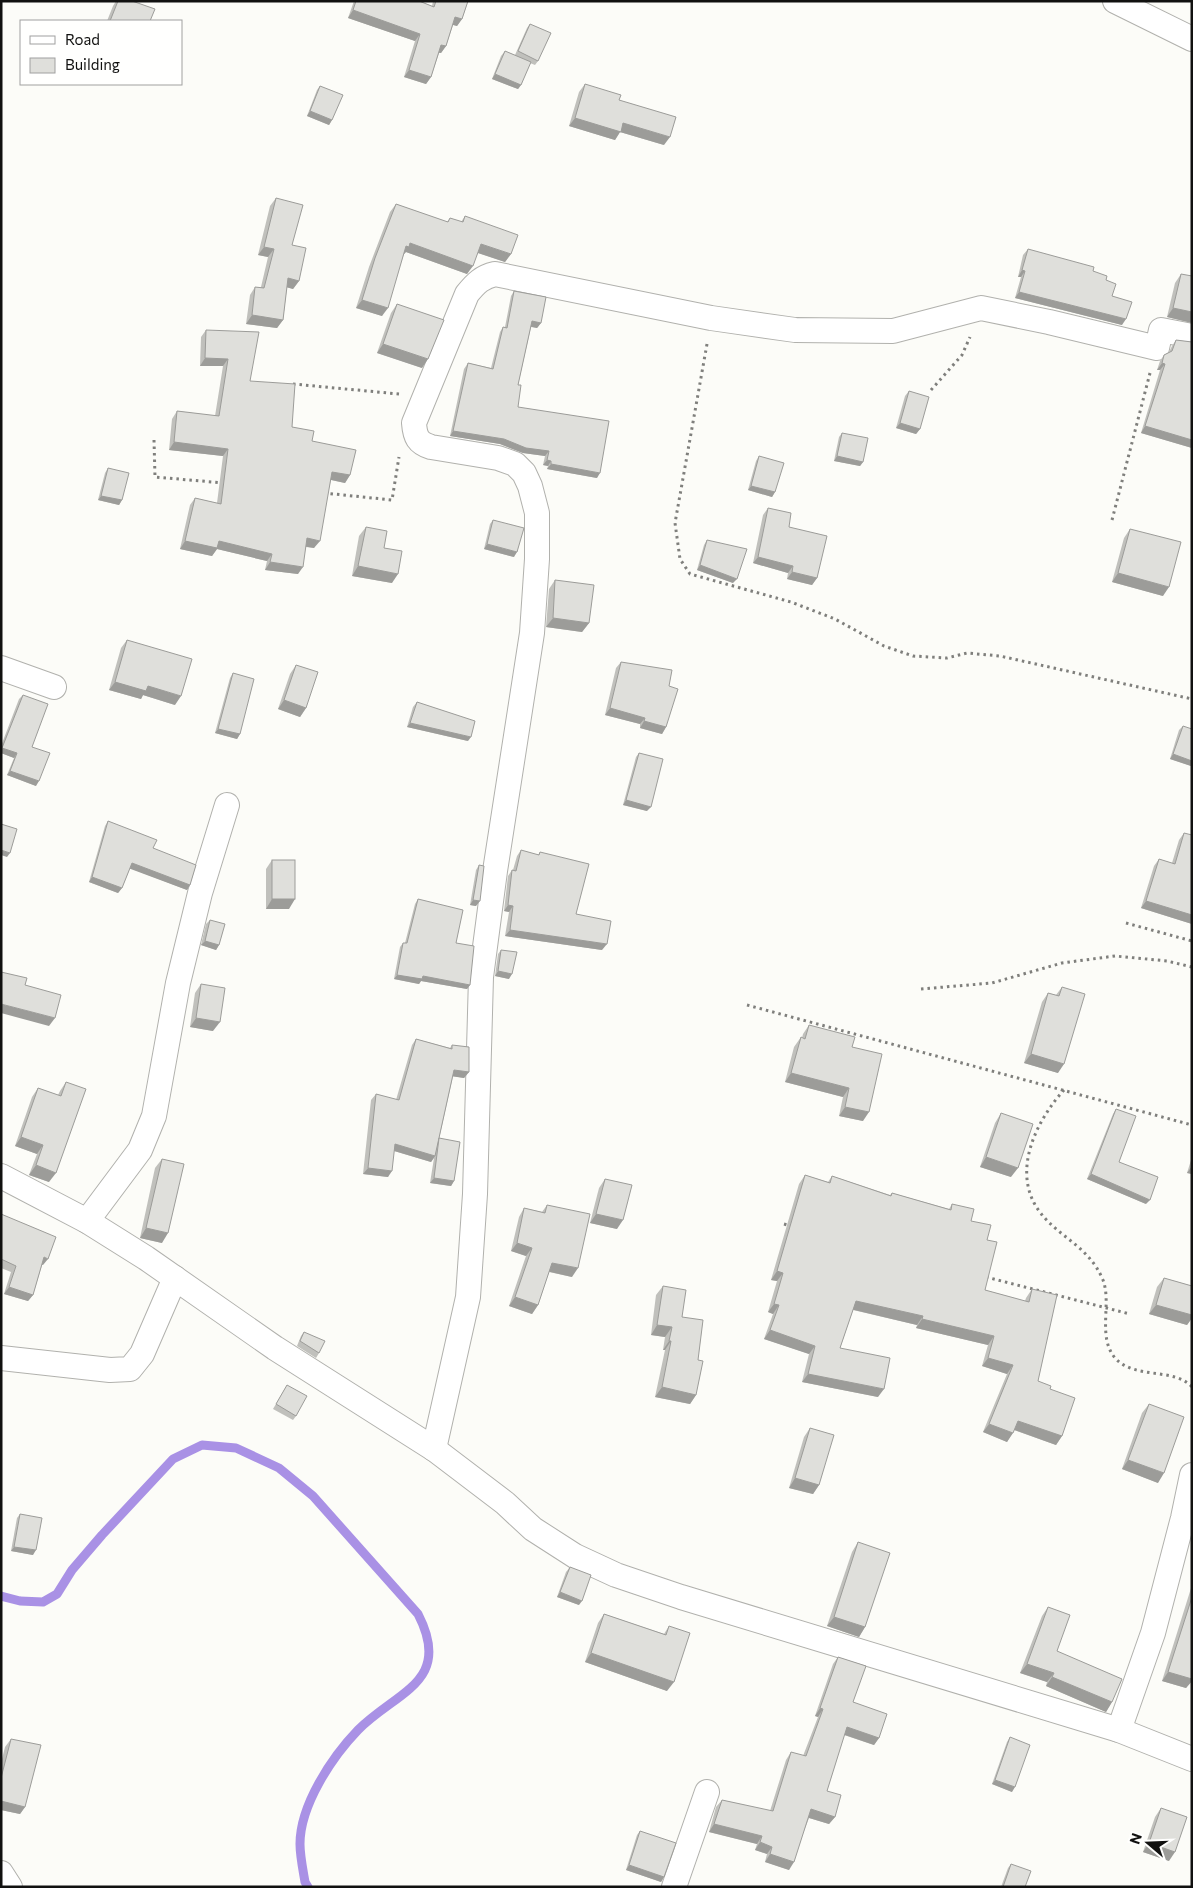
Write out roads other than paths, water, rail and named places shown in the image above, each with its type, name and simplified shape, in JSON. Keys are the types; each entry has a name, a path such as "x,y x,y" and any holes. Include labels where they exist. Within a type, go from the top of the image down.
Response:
{"street":[{"path":"1115,1 1192,39"},
{"path":"434,1449 468,1297 475,1194 481,977 532,633 537,559 537,513 530,486 524,473 515,464 498,458 422,444 415,436 414,424 424,396 467,294 475,283 484,277 495,274 711,318 795,330 893,331 981,308 1157,348 1161,330 1192,336"},
{"path":"1,668 54,687"},
{"path":"87,1221 140,1150 154,1116 178,983 194,916 228,805"},
{"path":"1,1176 87,1221 175,1278 275,1348 434,1449 505,1503 532,1529 575,1556 616,1575 681,1597 1119,1730 1192,1759"},
{"path":"1,1358 110,1370 130,1369 142,1354 175,1278"},
{"path":"1119,1730 1153,1633 1183,1518 1192,1475"},
{"path":"674,1887 707,1792"},
{"path":"1,1873 10,1887"}],"waterway":[{"path":"1,1596 20,1601 43,1602 57,1594 72,1570 102,1535 173,1459 202,1445 236,1448 279,1468 313,1496 418,1614 427,1637 429,1655 425,1670 416,1683 358,1730 338,1754 319,1782 311,1798 301,1829 300,1853 305,1882 308,1887"}]}
